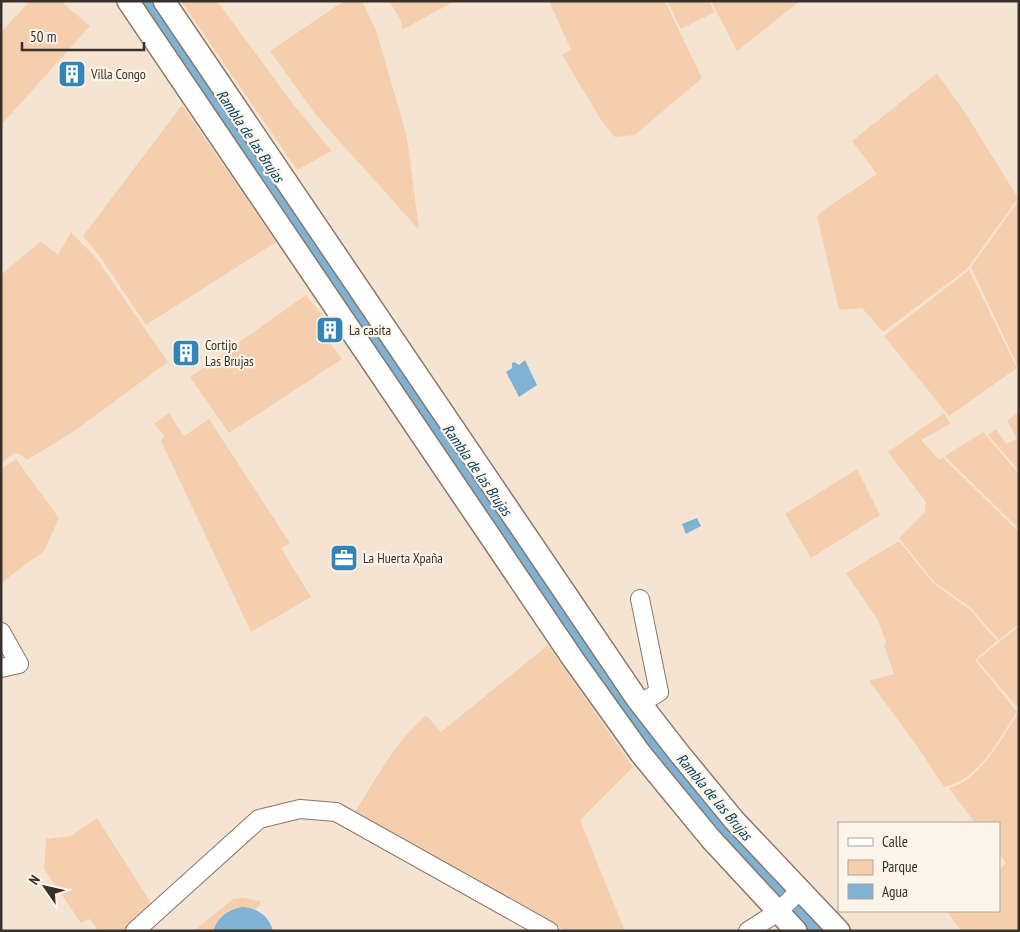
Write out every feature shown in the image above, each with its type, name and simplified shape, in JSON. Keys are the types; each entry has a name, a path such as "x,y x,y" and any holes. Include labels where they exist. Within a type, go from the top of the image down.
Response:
{"street":[{"path":"128,1 573,660 647,762 710,838 780,910 796,931"},
{"path":"164,1 641,704 734,820 799,892 839,931"},
{"path":"640,599 659,692 641,704"},
{"path":"1,632 19,664 1,668"},
{"path":"135,931 259,819 300,809 336,812 549,931"},
{"path":"748,931 780,910 799,892"}],"green space":[{"path":"30,1 66,1 64,4 90,26 1,125 1,32"},
{"path":"181,1 217,1 296,108 332,151 297,170"},
{"path":"344,1 362,1 376,30 407,137 419,230 316,115 270,51"},
{"path":"389,1 455,1 402,30 401,21"},
{"path":"549,1 665,1 702,78 635,135 615,137 601,120 562,55 571,50"},
{"path":"667,1 709,1 715,12 681,29"},
{"path":"711,1 800,1 737,51"},
{"path":"937,73 968,117 1018,198 967,269 883,332 862,308 839,310 817,216 877,174 852,141"},
{"path":"182,105 276,242 146,325 101,258 83,236"},
{"path":"1017,203 1019,206 1018,367 971,267"},
{"path":"71,232 96,258 168,362 73,432 27,460 15,453 1,463 1,275 41,241 58,255"},
{"path":"969,270 1017,368 949,416 884,336"},
{"path":"306,295 326,320 319,328 342,359 229,433 190,377"},
{"path":"1019,412 1019,471 988,435 996,429 1006,444 1017,439 1007,420"},
{"path":"169,413 184,436 209,419 290,543 281,548 311,597 251,632 161,441 164,435 154,424"},
{"path":"944,413 950,424 921,440 939,460 943,458 1019,532 1019,624 999,640 971,608 934,582 899,538 925,512 926,502 888,452"},
{"path":"983,432 1019,474 1019,529 945,456"},
{"path":"16,459 59,518 44,551 1,583 1,469"},
{"path":"857,469 880,515 811,558 785,514"},
{"path":"899,541 933,583 969,609 997,641 975,660 1017,712 995,746 978,767 957,783 944,787 915,743 869,681 894,674 884,645 886,642 877,619 846,573"},
{"path":"1019,626 1019,705 1016,706 977,660"},
{"path":"548,645 633,767 580,820 625,931 566,931 419,851 355,812 395,749 426,715 441,732"},
{"path":"1019,712 1019,931 961,931 948,913 950,912 1000,912 1000,869 1006,863 1000,855 1000,822 974,822 949,788 971,777 998,745"},
{"path":"97,818 153,906 125,931 98,931 90,919 81,923 44,869 46,839 71,836"},
{"path":"242,898 260,901 260,905 256,910 244,908 228,911 218,920 213,931 194,931 233,899"}],"water":[{"name":"Rambla de las Brujas","path":"134,1 156,1 595,646 831,931 804,931 652,761"},
{"path":"525,360 537,385 519,397 506,372 512,368 512,363 514,362 519,365"},
{"path":"697,518 701,526 686,534 682,524"},
{"path":"242,907 262,913 269,921 273,931 213,931 224,914"}],"place":[{"name":"Villa Congo","path":"72,74"},
{"name":"La casita","path":"330,330"},
{"name":"Cortijo Las Brujas","path":"186,353"},
{"name":"La Huerta Xpaña","path":"344,558"}]}
